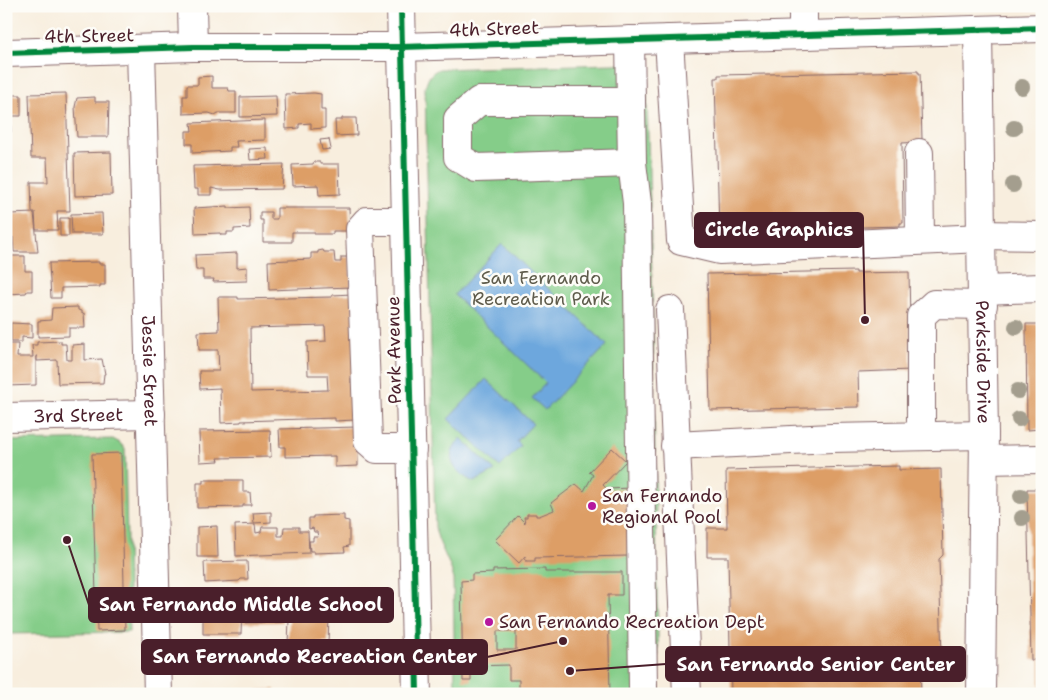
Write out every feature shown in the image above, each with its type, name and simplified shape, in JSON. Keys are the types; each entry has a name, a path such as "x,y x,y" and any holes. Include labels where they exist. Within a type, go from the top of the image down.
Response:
{"street":[{"path":"192,6 194,47"},
{"name":"Park Avenue","path":"401,6 417,694"},
{"path":"803,6 804,35"},
{"name":"4th Street","path":"6,53 194,47 401,47 1042,28"},
{"name":"Parkside Drive","path":"978,30 984,448 981,694"},
{"path":"668,39 681,241 720,250 982,236 1042,236"},
{"path":"630,40 632,163 637,202 644,690"},
{"name":"Jessie Street","path":"141,50 158,694"},
{"path":"631,101 479,101 458,119 458,157 476,168 632,163"},
{"path":"919,154 920,240"},
{"path":"406,220 367,220 360,229 368,440 377,449 412,449"},
{"path":"921,436 921,316 934,304 1042,288"},
{"path":"670,310 686,694"},
{"name":"3rd Street","path":"6,416 152,414"},
{"path":"675,446 831,438 921,436 1042,459"}],"green space":[{"name":"San Fernando Recreation Park","path":"646,63 652,275 659,694 455,694 453,575 435,527 425,87 433,72 439,69"},
{"path":"113,439 125,449 129,632 6,634 6,441"}],"water":[{"path":"502,244 607,345 545,410 532,398 546,383 454,295"},
{"path":"486,379 533,424 517,441 521,446 500,467 448,419"},
{"path":"461,438 495,471 474,482 457,470 451,457"}],"building":[{"path":"918,71 920,73 922,139 920,139 920,142 902,143 903,223 900,223 900,226 719,231 715,78 718,78 718,75"},
{"path":"212,76 212,88 228,88 229,91 236,91 236,113 218,113 215,115 209,113 183,114 183,96 187,96 187,85 198,85 198,77"},
{"path":"6,91 9,91 9,95 21,95 21,116 10,116 11,132 6,132"},
{"path":"66,93 70,211 57,211 58,230 36,230 35,212 32,212 31,182 48,182 47,158 31,158 29,94"},
{"path":"285,94 321,94 321,110 325,110 325,128 311,129 311,123 299,124 299,128 286,129"},
{"path":"276,96 277,116 240,117 240,97"},
{"path":"95,97 95,102 109,102 108,137 77,137 75,107 77,98"},
{"path":"342,118 356,118 357,135 336,136 335,120 342,120"},
{"path":"265,120 265,140 236,141 237,147 230,147 230,151 192,153 192,144 186,144 186,131 192,131 191,123"},
{"path":"329,139 331,149 322,150 320,140"},
{"path":"267,148 268,159 250,160 249,149"},
{"path":"111,152 112,195 75,196 74,153"},
{"path":"314,162 320,162 320,164 339,164 340,194 319,195 318,185 293,186 292,165 313,164"},
{"path":"284,164 282,189 220,190 211,188 211,195 198,195 198,189 194,189 193,166"},
{"path":"228,206 228,208 249,207 250,228 234,229 234,232 227,232 227,235 221,235 220,233 195,234 194,208"},
{"path":"277,208 349,208 350,231 333,231 333,234 292,232 292,242 263,242 263,220 260,220 260,212 271,212 271,219 277,219"},
{"path":"34,213 38,252 14,252 13,237 11,238 10,214"},
{"path":"102,213 103,234 72,234 71,214"},
{"path":"60,218 69,218 69,236 60,236"},
{"path":"323,250 324,252 334,252 335,262 341,262 341,257 350,257 351,287 269,290 268,261 311,259 311,253 318,253 318,251"},
{"path":"237,253 237,268 247,267 247,281 213,282 214,279 203,279 203,270 196,270 195,255"},
{"path":"6,256 25,256 25,271 32,271 32,291 7,294"},
{"path":"99,262 99,264 105,264 105,285 100,285 100,287 61,288 61,298 51,298 49,263"},
{"path":"856,271 856,273 909,272 911,370 858,372 859,407 710,410 707,274"},
{"path":"352,294 359,378 351,378 351,383 354,382 355,420 335,421 335,418 221,423 220,388 200,389 199,371 219,371 218,350 199,350 198,332 219,331 218,297 238,297 238,299 332,297 332,295","holes":["325,326 326,341 307,342 308,375 327,375 328,390 251,392 250,328"]},
{"path":"78,307 82,314 84,313 85,328 69,328 69,336 38,337 38,321 51,320 52,308"},
{"path":"11,323 32,324 32,338 22,337 22,342 11,342"},
{"path":"1026,324 1042,324 1042,429 1027,430"},
{"path":"61,341 61,344 66,344 67,360 72,360 72,345 85,344 85,360 102,359 105,374 103,383 58,384 57,360 37,361 36,356 36,385 7,386 6,344 18,344 17,357 33,357 32,345 37,345 37,342"},
{"path":"357,427 358,466 335,467 335,456 285,457 285,447 280,447 279,429"},
{"path":"270,430 271,457 218,458 219,461 200,462 199,431"},
{"name":"San Fernando Regional Pool","path":"612,448 626,461 603,485 607,489 631,488 628,556 535,558 535,561 526,561 525,556 519,563 495,540 518,516 525,523 524,517 527,517 527,514 539,516 554,510 551,503 576,484 584,491 593,475 589,472"},
{"path":"121,453 125,630 97,631 92,454"},
{"path":"899,466 899,470 941,469 943,555 939,559 942,658 920,659 921,694 731,694 728,557 707,557 707,528 727,528 726,470"},
{"path":"203,480 243,480 243,492 250,492 251,505 243,505 243,507 197,508 197,483 203,483"},
{"path":"1027,489 1042,489 1042,694 1040,694 1039,660 1031,660"},
{"path":"271,512 271,522 254,523 253,513"},
{"path":"344,515 344,520 349,521 349,546 344,547 345,552 314,553 314,551 310,551 309,541 313,541 313,537 318,537 317,532 314,532 313,528 309,529 309,518 313,518 313,516"},
{"path":"255,524 256,533 261,532 262,527 278,527 278,536 283,536 284,527 299,527 299,531 308,531 309,553 236,556 235,525"},
{"path":"217,526 218,557 197,557 197,527"},
{"path":"247,561 248,579 205,583 204,562"},
{"path":"545,569 545,572 622,572 622,595 608,595 610,694 594,694 594,692 519,694 519,680 509,680 509,665 471,666 471,681 463,681 461,581 472,580 472,574 493,573 493,570","holes":["497,631 516,631 516,650 497,650"]},
{"path":"252,602 282,602 283,622 243,623 243,610 252,610"},
{"path":"337,602 338,617 329,617 328,643 288,643 289,620 305,620 305,605 328,605 328,603"},
{"path":"208,611 242,611 241,634 203,634 203,613 208,613"},
{"path":"275,689 275,694 257,694 257,690"}],"cycle path":[{"path":"401,6 417,694"},
{"path":"6,53 193,47 401,47 1042,28"}],"place":[{"name":"Circle Graphics","path":"865,320"},
{"name":"San Fernando Regional Pool","path":"592,506"},
{"name":"San Fernando Middle School","path":"67,540"},
{"name":"San Fernando Recreation Dept","path":"489,622"},
{"name":"San Fernando Recreation Center","path":"563,641"},
{"name":"San Fernando Senior Center","path":"570,671"}]}
